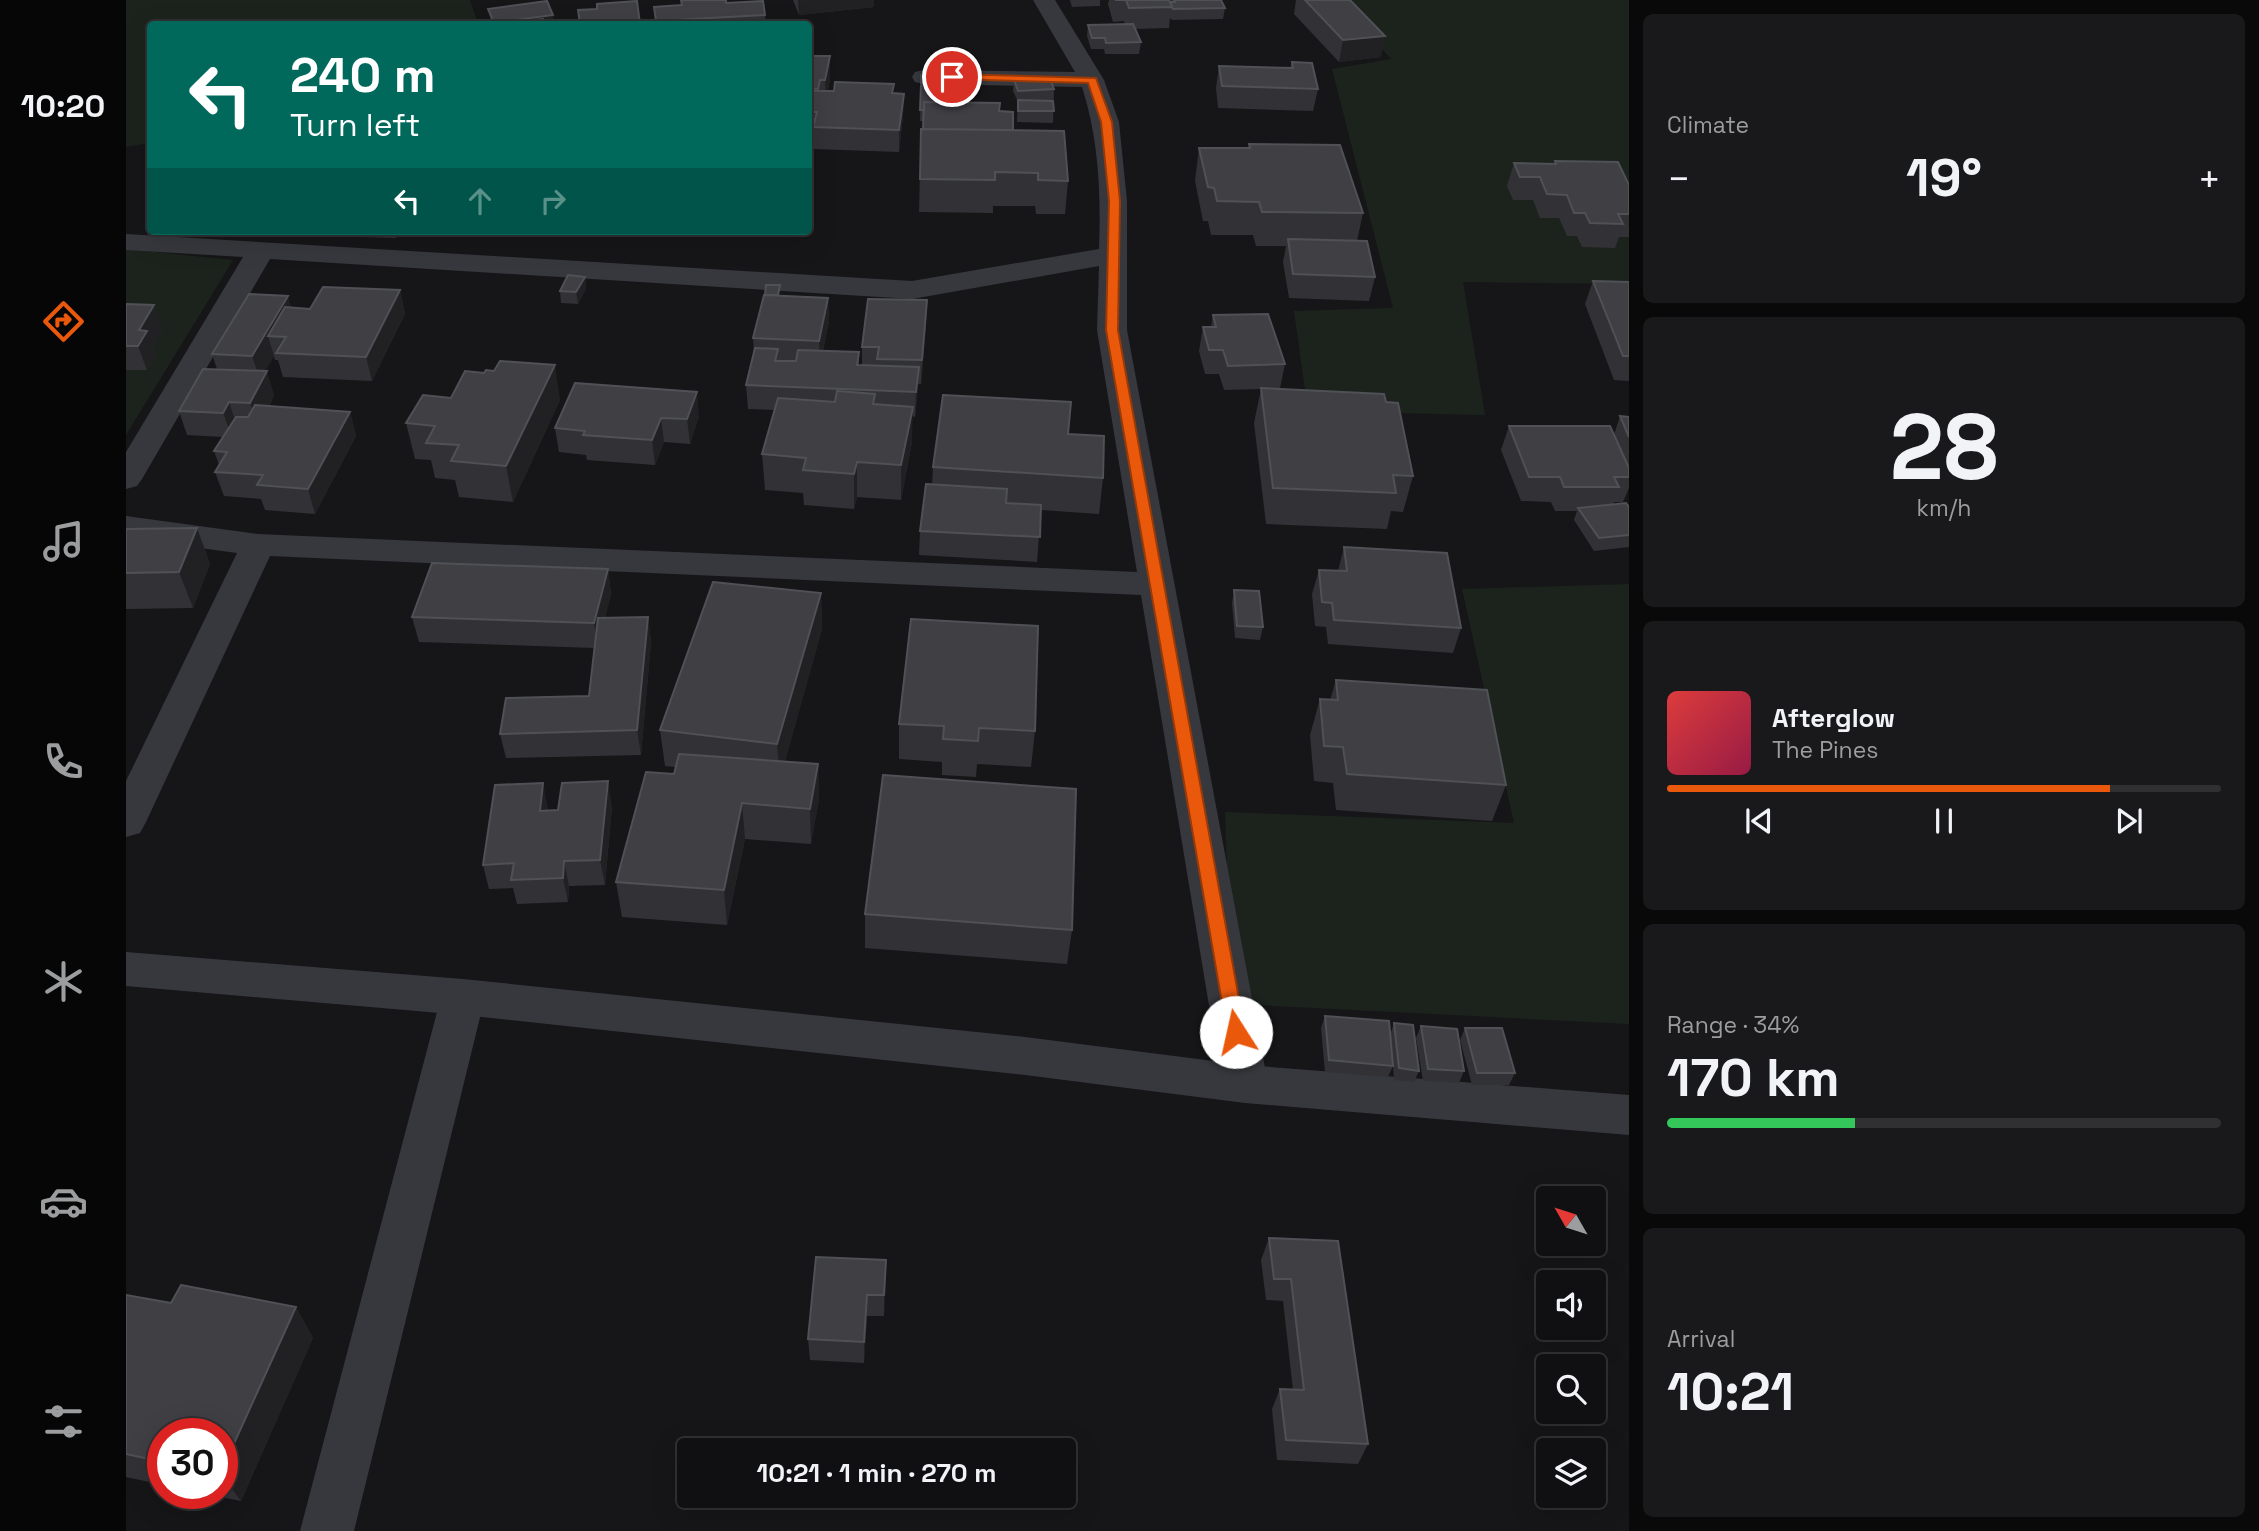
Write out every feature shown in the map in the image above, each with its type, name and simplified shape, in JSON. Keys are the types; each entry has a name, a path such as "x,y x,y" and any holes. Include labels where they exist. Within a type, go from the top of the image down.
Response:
{"street":[{"path":"1044,0 1092,80 1107,122 1114,201 1112,330 1245,1084"},
{"path":"925,77 1092,80"},
{"path":"126,242 713,280 912,290 1113,255"},
{"path":"126,479 262,249"},
{"path":"126,527 258,545 1158,584"},
{"path":"126,822 258,545"},
{"path":"126,969 463,997 1011,1055 1245,1084 1629,1115"},
{"path":"327,1531 463,997"}],"shaded area":[{"path":"126,0 470,0 477,21 147,21 147,144 126,147"},
{"path":"1338,0 1629,0 1629,284 1463,282 1485,415 1308,411 1294,311 1393,308 1332,69 1391,59"},
{"path":"126,249 233,260 126,435"},
{"path":"1629,584 1629,1024 1236,1004 1229,927 1225,812 1514,823 1462,589"}],"building":[{"path":"681,0 726,0 726,3 763,1 765,15 656,21 654,7 682,5"},
{"path":"1126,0 1169,0 1172,7 1129,8"},
{"path":"1174,0 1221,0 1225,8 1173,9 1170,2 1175,2"},
{"path":"1305,0 1350,0 1385,36 1343,40"},
{"path":"547,1 553,15 493,21 488,9"},
{"path":"637,1 640,21 580,21 578,10 597,9 597,4"},
{"path":"1133,24 1141,42 1106,43 1105,38 1092,38 1088,25"},
{"path":"812,56 830,56 825,80 820,80 818,89 812,88"},
{"path":"1292,62 1312,63 1318,89 1222,86 1219,66 1293,68"},
{"path":"921,75 956,76 956,84 921,83"},
{"path":"1050,79 1054,89 1018,91 1014,80"},
{"path":"835,82 894,84 892,93 904,94 899,130 813,127 817,112 812,112 813,91 834,91"},
{"path":"921,85 957,86 957,102 924,102 924,110 920,110"},
{"path":"1018,100 1053,101 1054,111 1018,111"},
{"path":"924,102 1000,103 999,111 1013,112 1013,130 923,129"},
{"path":"921,129 1064,131 1068,181 1038,180 1038,173 995,172 995,180 920,179"},
{"path":"1249,144 1340,145 1363,213 1262,212 1259,202 1217,201 1214,188 1208,187 1199,148 1250,148"},
{"path":"1555,161 1618,162 1629,185 1629,214 1618,214 1623,224 1590,223 1585,213 1574,213 1567,195 1547,194 1540,177 1520,177 1514,163 1556,164"},
{"path":"1288,239 1367,241 1375,277 1293,274"},
{"path":"568,275 585,277 576,292 560,291"},
{"path":"1593,281 1629,282 1629,356 1623,356"},
{"path":"766,285 780,285 778,295 765,295"},
{"path":"323,287 400,290 366,357 276,353 286,337 268,336 285,307 310,309"},
{"path":"249,294 288,296 252,356 212,354"},
{"path":"764,295 828,298 819,341 753,338"},
{"path":"868,299 927,300 922,360 877,359 879,347 862,347"},
{"path":"126,304 154,305 139,330 147,331 138,346 126,346"},
{"path":"1268,314 1285,364 1228,366 1223,350 1209,350 1203,327 1216,327 1213,315"},
{"path":"755,348 778,349 775,361 796,361 798,350 859,352 857,365 919,367 916,392 746,385"},
{"path":"500,361 555,365 506,466 451,461 459,445 426,443 435,426 406,423 423,395 451,398 465,371 494,371"},
{"path":"203,369 267,371 250,403 229,402 223,413 179,411"},
{"path":"575,383 697,392 687,419 661,418 652,440 583,435 585,431 555,428"},
{"path":"1261,388 1384,394 1386,402 1398,403 1413,476 1393,475 1396,493 1273,488"},
{"path":"837,391 875,394 873,404 913,407 901,465 857,462 854,474 803,470 806,458 762,454 778,398 835,402"},
{"path":"943,395 1071,402 1068,434 1104,436 1103,478 933,467"},
{"path":"255,405 350,412 308,489 257,485 263,475 215,472 227,452 214,451 236,417 248,417"},
{"path":"1620,416 1629,417 1629,437"},
{"path":"1509,426 1610,426 1629,468 1629,477 1614,477 1619,487 1564,487 1560,477 1529,477"},
{"path":"926,484 1007,489 1006,503 1041,505 1040,537 920,531"},
{"path":"1626,503 1629,507 1629,535 1599,538 1578,508"},
{"path":"197,528 179,572 126,573 126,529"},
{"path":"1344,547 1447,553 1461,628 1334,620 1332,603 1322,602 1319,570 1347,571"},
{"path":"432,563 608,569 594,623 412,617"},
{"path":"713,582 821,593 777,744 660,730"},
{"path":"1234,590 1259,591 1263,627 1237,626"},
{"path":"648,617 637,730 500,734 506,698 589,696 598,618"},
{"path":"911,619 1038,626 1035,731 979,728 978,741 943,739 944,726 899,724"},
{"path":"1336,680 1487,690 1506,785 1347,774 1343,747 1324,746 1320,699 1338,700"},
{"path":"679,754 818,764 810,809 742,803 724,890 616,882 646,772 674,774"},
{"path":"883,775 1076,789 1072,930 865,914"},
{"path":"608,781 600,860 564,861 563,878 511,880 514,863 483,865 495,785 543,783 540,811 558,810 562,783"},
{"path":"1325,1016 1389,1021 1393,1066 1329,1060"},
{"path":"1394,1023 1413,1025 1419,1071 1399,1068"},
{"path":"1421,1026 1457,1029 1464,1071 1428,1069"},
{"path":"1465,1028 1502,1028 1515,1073 1477,1073"},
{"path":"1269,1238 1338,1241 1368,1444 1286,1440 1280,1389 1304,1390 1291,1279 1274,1279"},
{"path":"816,1257 886,1260 884,1295 867,1295 864,1342 808,1339"},
{"path":"181,1285 296,1307 238,1435 238,1418 147,1418 147,1459 126,1454 126,1295 171,1303"}],"route":[{"path":"952,77 1092,80 1107,122 1114,201 1112,330 1236,1032"}]}
